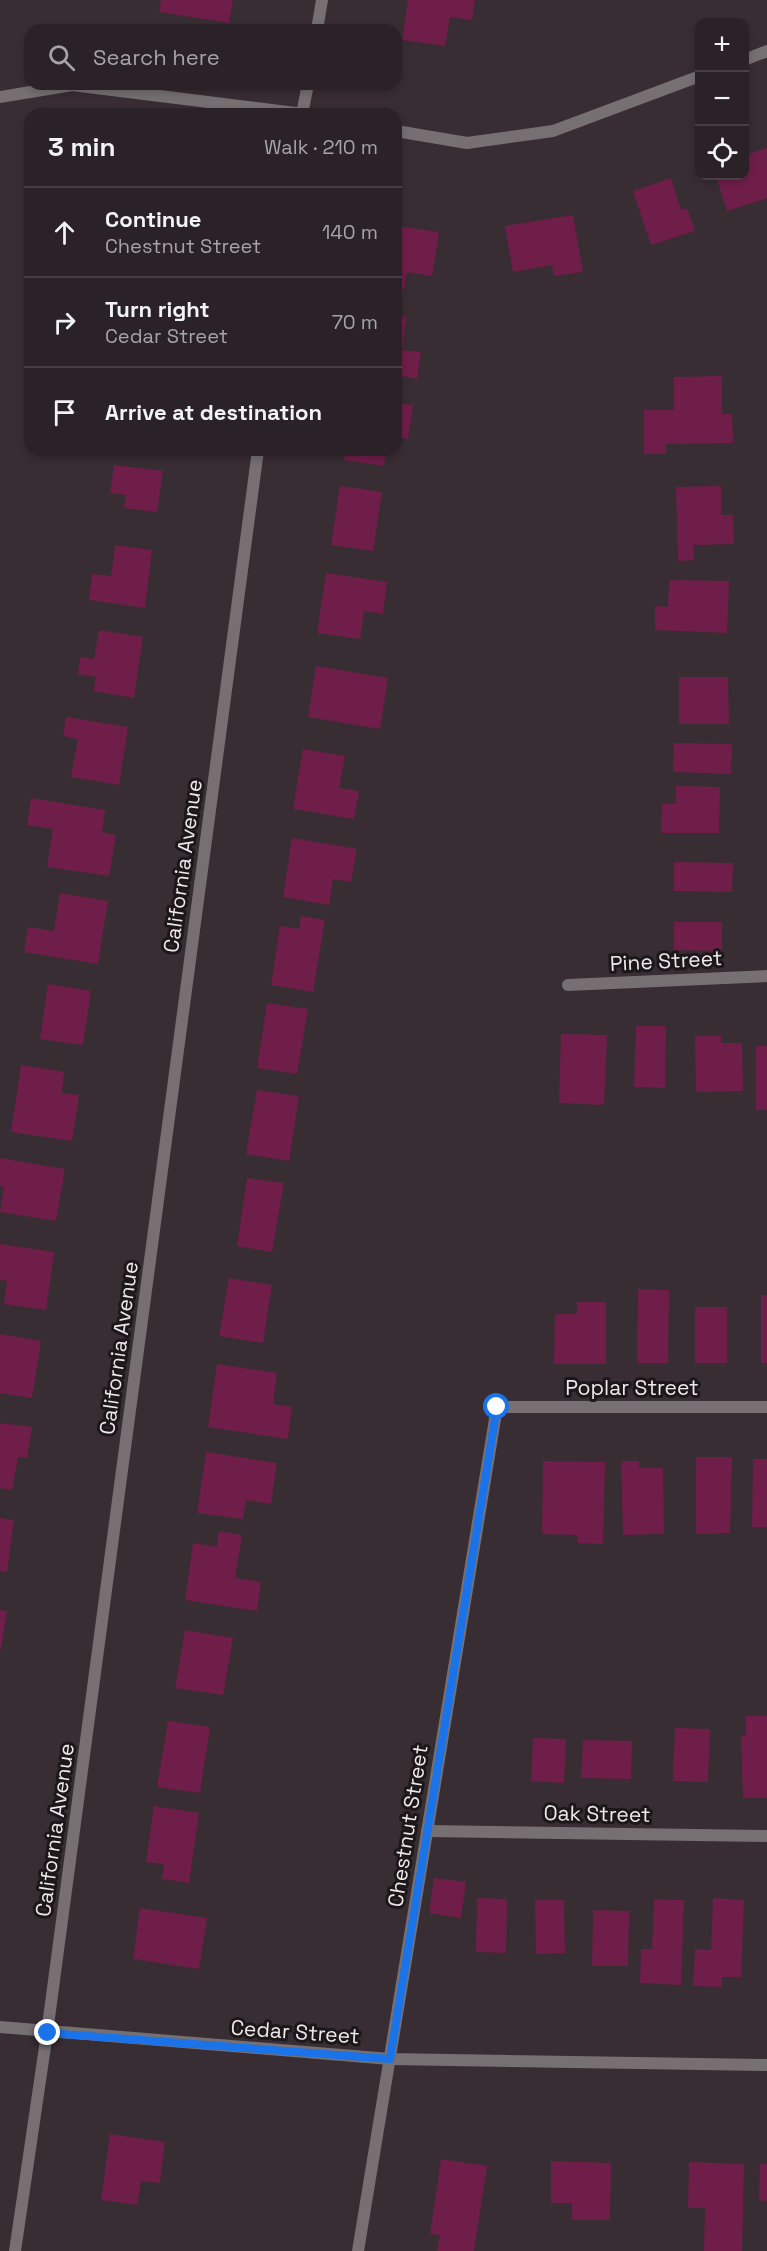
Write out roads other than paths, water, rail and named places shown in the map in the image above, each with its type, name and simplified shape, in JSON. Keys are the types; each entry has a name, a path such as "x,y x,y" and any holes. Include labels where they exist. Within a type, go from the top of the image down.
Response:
{"street":[{"path":"318,24 322,0"},
{"path":"749,58 767,51"},
{"path":"402,131 467,143 553,131 695,78"},
{"path":"0,97 42,90"},
{"path":"112,90 255,108"},
{"path":"304,108 307,90"},
{"name":"California Avenue","path":"15,2251 48,2033 257,456"},
{"name":"Pine Street","path":"568,985 767,976"},
{"name":"Poplar Street","path":"497,1407 767,1407"},
{"name":"Chestnut Street","path":"358,2251 497,1407"},
{"name":"Oak Street","path":"427,1831 767,1836"},
{"name":"Cedar Street","path":"0,2027 48,2033 390,2059 767,2065"}]}
